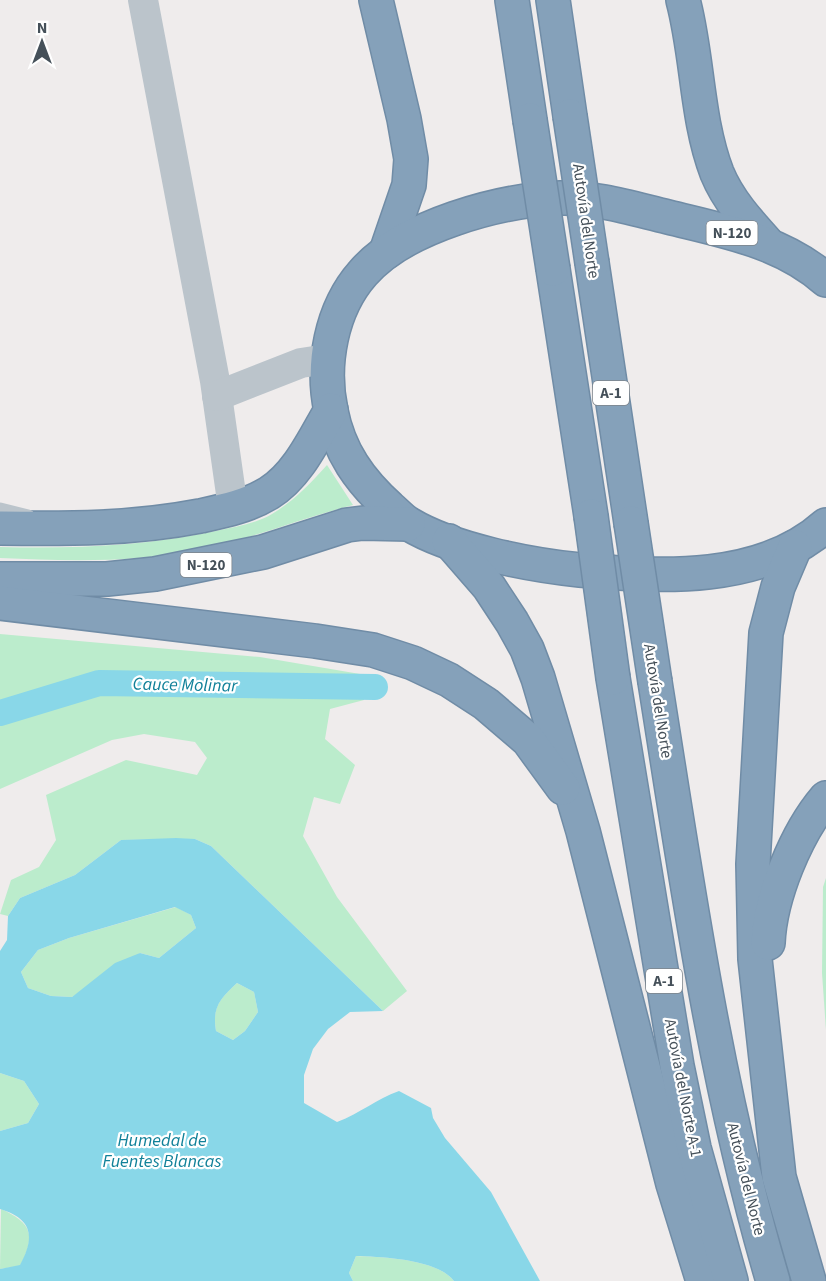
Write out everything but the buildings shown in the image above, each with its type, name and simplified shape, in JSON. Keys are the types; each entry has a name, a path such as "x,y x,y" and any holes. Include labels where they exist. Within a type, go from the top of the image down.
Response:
{"highway":[{"path":"376,0 411,159 409,185 386,252"},
{"name":"Autovía del Norte A-1","path":"512,0 591,516 613,678 677,1066 694,1149 732,1281"},
{"name":"Autovía del Norte","path":"553,0 689,894 725,1098 773,1281"},
{"path":"683,0 695,54 706,132 717,173 738,211 768,244"},
{"name":"N-120","path":"820,272 768,244 614,204 562,198 505,204 444,222 386,252 363,273 342,304 327,359 330,410 345,455 367,487 408,524 448,541 547,567 622,573 679,574 729,569 773,558 809,541 825,528"},
{"path":"0,528 108,529 171,521 233,508 270,493 286,478 299,464 330,410"},
{"name":"N-120","path":"0,579 107,579 155,574 263,552 347,525 408,524"},
{"path":"448,541 489,587 527,650 546,701 583,831 656,1120 703,1281"},
{"path":"795,548 778,587 766,633 753,864 755,959 779,1177 808,1281"},
{"path":"0,603 315,641 374,650 413,663 449,680 486,704 528,740 563,789 583,831"},
{"path":"761,1013 768,930 784,872 806,829 826,798"}],"street":[{"path":"143,0 217,396 233,508"},
{"path":"217,396 301,363 327,359"}],"lane":[{"path":"0,510 65,529"}],"green space":[{"path":"327,465 353,505 240,539 177,554 127,559 0,558 0,547 81,547 135,543 189,536 245,525 272,514 288,503"},
{"path":"0,634 260,657 360,674 364,700 330,709 325,739 355,765 340,804 314,797 303,836 337,897 407,991 383,1011 211,846 195,839 121,840 75,875 20,898 8,916 0,914 11,880 39,867 56,840 46,795 126,760 197,775 207,758 195,742 144,734 112,740 0,789"},
{"path":"826,878 826,1030 822,973 823,887"},
{"path":"176,907 191,915 196,928 159,958 140,953 72,997 51,996 28,988 21,972 38,950 69,938"},
{"path":"237,983 254,992 258,1012 245,1031 233,1040 216,1031 215,1015 222,999"},
{"path":"0,1073 24,1081 39,1104 28,1123 0,1131"},
{"path":"1,1209 19,1219 28,1231 28,1246 20,1266 0,1269"},
{"path":"356,1256 423,1264 446,1274 454,1281 353,1281 349,1273"}],"water":[{"name":"Humedal de Fuentes Blancas","path":"195,839 211,846 383,1011 350,1012 328,1029 313,1049 304,1075 304,1103 337,1122 399,1091 431,1108 433,1118 445,1138 491,1192 540,1281 454,1281 446,1274 423,1264 356,1256 349,1273 353,1281 0,1281 0,1269 20,1265 29,1238 25,1224 19,1218 0,1209 0,1131 28,1123 39,1104 24,1081 0,1073 0,951 7,940 8,916 20,898 75,875 121,840","holes":["175,907 191,915 196,928 159,958 140,953 115,963 72,997 51,996 28,988 21,972 38,950 69,938","237,983 254,992 258,1012 245,1031 233,1040 216,1031 215,1016 222,999"]}],"waterway":[{"name":"Cauce Molinar","path":"0,713 99,683 375,687"}]}
